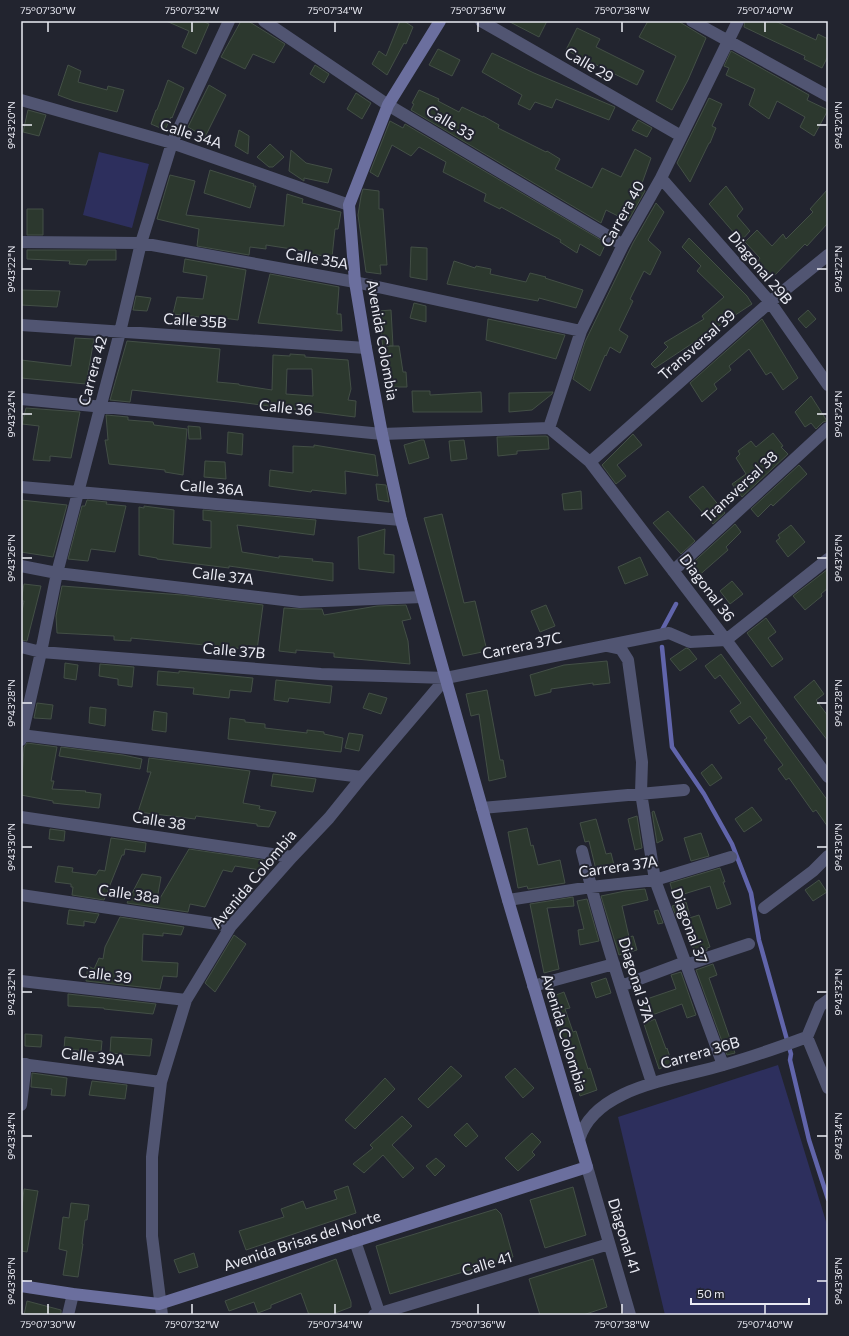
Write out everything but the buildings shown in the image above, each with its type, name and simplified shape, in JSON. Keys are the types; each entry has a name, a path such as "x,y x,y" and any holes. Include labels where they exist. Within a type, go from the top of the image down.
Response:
{"street":[{"name":"Carrera 42","path":"21,737 41,652 56,573 120,332 141,243 172,143 229,21"},
{"name":"Calle 33","path":"264,21 388,105 624,245"},
{"name":"Avenida Colombia","path":"440,21 388,105 349,205 355,282 382,434 401,520 508,900 587,1167"},
{"name":"Calle 29","path":"481,21 681,136"},
{"path":"692,21 828,96"},
{"name":"Carrera 40","path":"549,428 581,331 624,245 661,178 738,21"},
{"name":"Calle 34A","path":"21,100 172,143 349,205"},
{"name":"Diagonal 29B","path":"661,178 770,302 828,385"},
{"name":"Calle 35A","path":"21,242 141,243 355,282 581,331"},
{"name":"Transversal 39","path":"590,462 770,302 828,255"},
{"name":"Calle 35B","path":"21,325 366,348"},
{"name":"Calle 36","path":"21,399 382,434 549,428"},
{"name":"Diagonal 36","path":"549,428 590,462 726,640 828,777"},
{"name":"Transversal 38","path":"673,570 828,428"},
{"name":"Calle 36A","path":"21,487 401,520"},
{"path":"726,640 828,559"},
{"name":"Calle 37A","path":"21,566 56,573 300,602 422,597"},
{"name":"Carrera 37C","path":"446,678 669,633 690,642 726,640"},
{"path":"605,645 621,648 628,660 642,762 641,793"},
{"name":"Calle 37B","path":"21,647 41,652 321,674 446,678"},
{"name":"Avenida Colombia","path":"161,1309 152,1236 152,1157 161,1082 186,1000 232,926 292,857 329,818 446,678"},
{"path":"21,737 362,777"},
{"path":"482,808 684,790"},
{"name":"Diagonal 37","path":"641,793 655,880 723,1065"},
{"name":"Calle 38","path":"21,817 292,857"},
{"name":"Diagonal 37A","path":"582,851 614,964 652,1083"},
{"path":"764,908 813,871 828,856"},
{"name":"Carrera 37A","path":"508,900 591,886 655,880 730,857"},
{"name":"Calle 38a","path":"21,895 232,926"},
{"path":"621,986 749,944"},
{"path":"533,986 614,964"},
{"name":"Calle 39","path":"21,981 186,1000"},
{"path":"828,1000 820,1006 807,1037 828,1088"},
{"name":"Carrera 36B","path":"579,1140 582,1130 595,1113 615,1099 652,1083 723,1065 807,1037"},
{"path":"21,1105 23,1064"},
{"name":"Calle 39A","path":"23,1064 161,1082"},
{"name":"Avenida Brisas del Norte","path":"21,1286 161,1309 355,1241 587,1167"},
{"name":"Diagonal 41","path":"587,1167 629,1315"},
{"path":"355,1241 378,1314"},
{"name":"Calle 41","path":"378,1314 609,1244"},
{"path":"68,1315 72,1294"}],"shaded area":[{"path":"99,152 149,164 132,228 83,215"},
{"path":"778,1065 828,1228 828,1315 665,1315 618,1117"}],"waterway":[{"path":"661,632 676,604"},
{"path":"662,647 672,747 704,794 732,844 751,893 759,940 791,1054 790,1060 809,1140 828,1199"}]}
